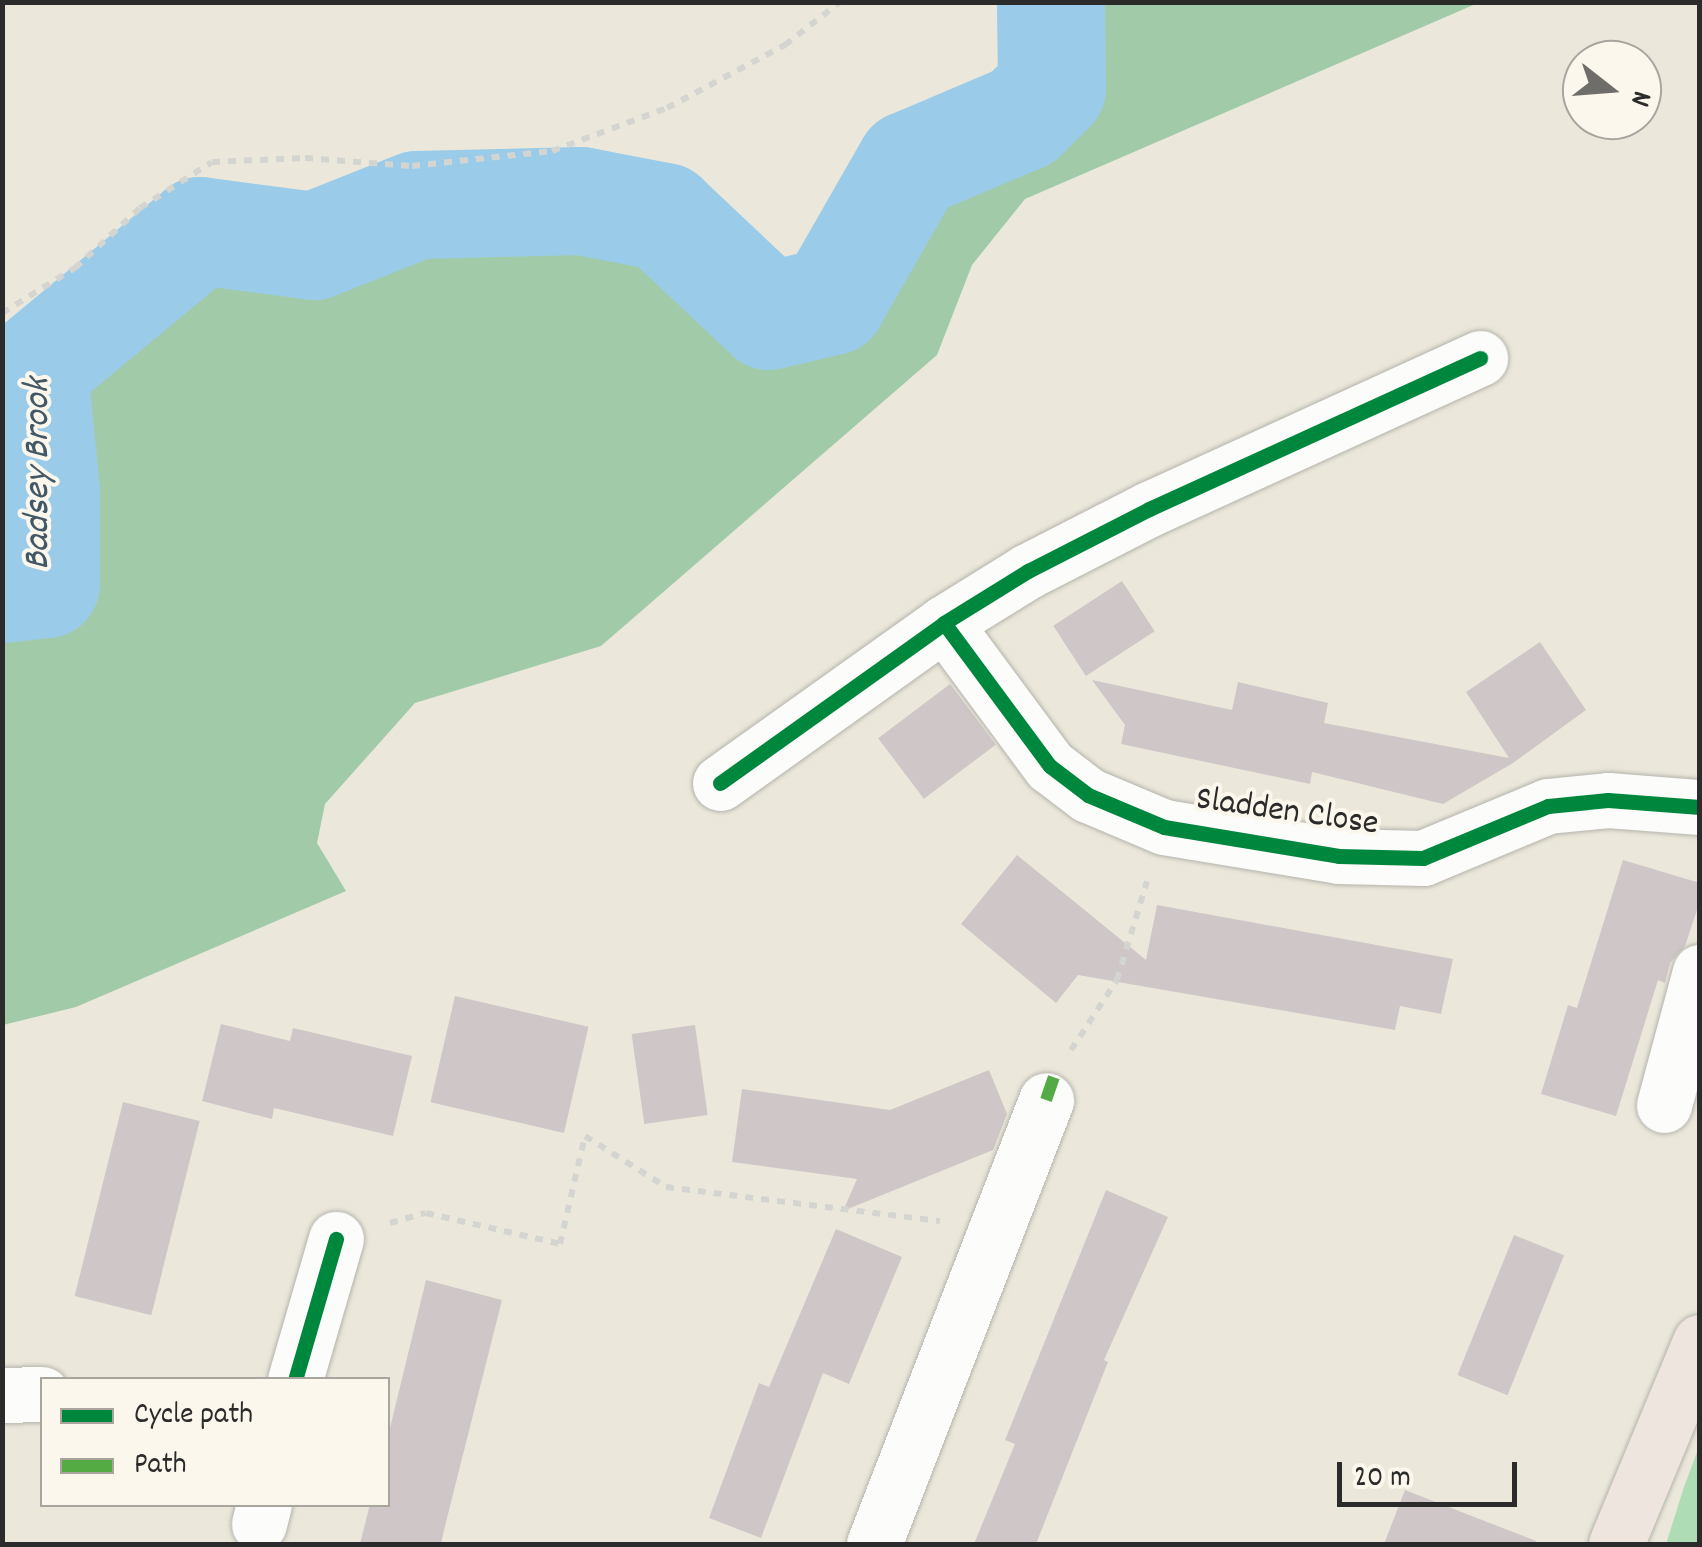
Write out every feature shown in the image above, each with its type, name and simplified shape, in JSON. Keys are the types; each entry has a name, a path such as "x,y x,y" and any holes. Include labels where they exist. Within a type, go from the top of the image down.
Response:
{"main road":[{"path":"1616,1544 1697,1353"}],"street":[{"path":"720,783 944,623 1028,571 1149,509 1480,358"},
{"name":"Sladden Close","path":"944,623 1050,766 1088,795 1164,827 1339,856 1423,858 1548,806 1608,800 1700,807"},
{"path":"1664,1106 1700,972"},
{"path":"874,1544 1055,1080"},
{"path":"296,1377 336,1239"},
{"path":"2,1395 40,1394"}],"path":[{"path":"2,313 74,268 140,208 212,162 305,158 412,166 552,151 667,108 785,45 840,2"},
{"path":"1055,1080 1117,980 1164,827"},
{"path":"336,1239 426,1213 560,1244 585,1136 666,1187 998,1228"}],"green space":[{"path":"1051,3 1478,3 1025,199 972,265 937,355 601,646 415,703 325,804 317,843 346,891 76,1007 3,1025 3,589 46,583 46,492 34,369 200,231 314,246 417,205 581,201 664,217 769,316 831,301 910,165 1023,117 1051,88"},
{"path":"1699,1447 1699,1544 1666,1544 1684,1487"}],"building":[{"path":"1122,581 1155,631 1086,676 1053,626"},
{"path":"1540,642 1586,710 1513,763 1443,804 1312,772 1310,784 1121,744 1125,725 1092,680 1232,710 1238,682 1328,703 1324,723 1509,758 1466,692"},
{"path":"950,684 996,745 924,799 878,738"},
{"path":"1017,855 1146,960 1157,905 1453,959 1441,1014 1400,1006 1395,1030 1078,975 1056,1003 961,924"},
{"path":"1623,860 1700,883 1700,901 1685,946 1670,963 1665,983 1658,980 1616,1116 1541,1094 1568,1005 1577,1008"},
{"path":"455,996 588,1027 564,1133 430,1102"},
{"path":"221,1024 290,1041 293,1028 412,1056 393,1136 274,1108 272,1119 202,1101"},
{"path":"695,1025 708,1115 644,1124 632,1034"},
{"path":"989,1070 1007,1114 993,1150 843,1211 857,1179 732,1162 742,1089 890,1110"},
{"path":"123,1102 200,1121 151,1315 75,1296"},
{"path":"1106,1190 1168,1217 1104,1360 1108,1362 1036,1544 974,1544 1015,1444 1005,1440"},
{"path":"836,1229 902,1257 849,1384 823,1373 761,1538 709,1518 759,1383 769,1387"},
{"path":"1514,1235 1564,1255 1508,1395 1457,1375"},
{"path":"426,1280 502,1300 441,1544 360,1544 369,1507 390,1507 390,1428"},
{"path":"1405,1490 1536,1541 1535,1544 1384,1544"}],"waterway":[{"name":"Badsey Brook","path":"2,589 46,584 46,492 34,369 200,231 314,246 417,205 581,201 664,217 769,316 832,301 910,165 1023,117 1052,88 1051,2"}],"marked path":[{"path":"1046,1100 1054,1077"}],"cycle path":[{"path":"720,783 944,623 1028,571 1149,509 1480,358"},
{"path":"944,623 1050,766 1088,795 1164,827 1339,856 1423,858 1548,806 1608,800 1700,807"},
{"path":"296,1377 336,1239"}]}
